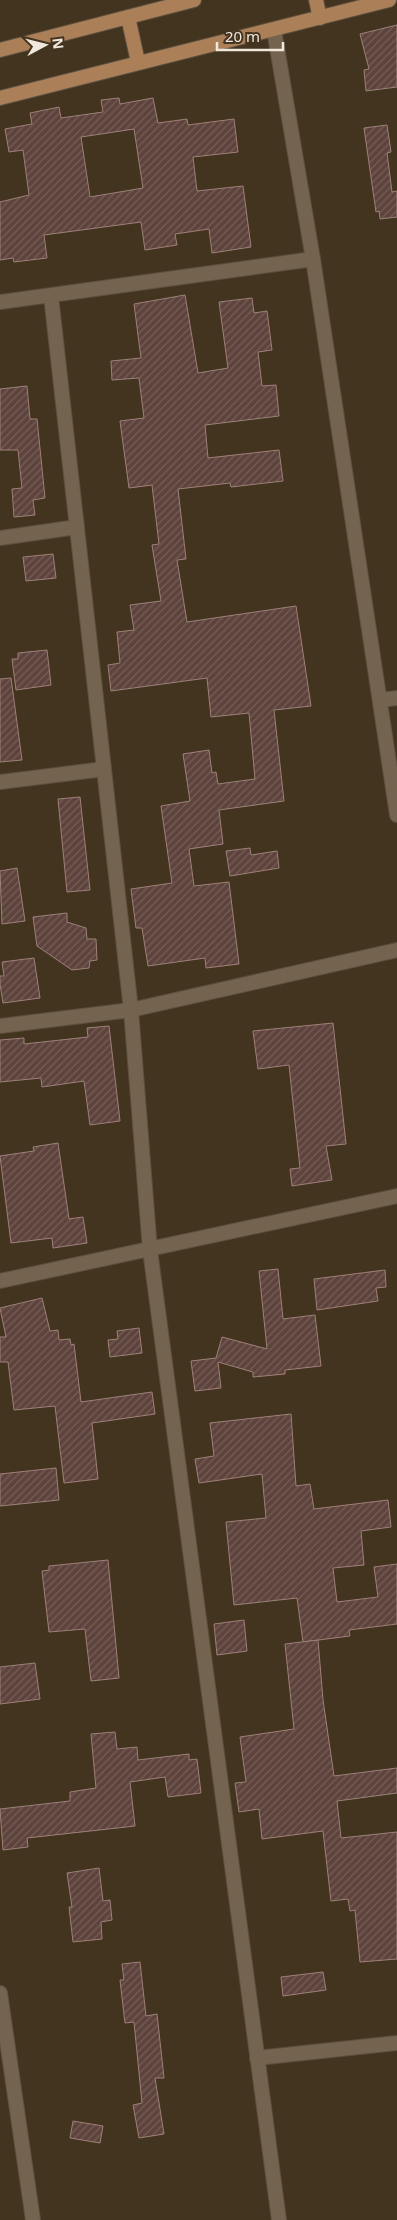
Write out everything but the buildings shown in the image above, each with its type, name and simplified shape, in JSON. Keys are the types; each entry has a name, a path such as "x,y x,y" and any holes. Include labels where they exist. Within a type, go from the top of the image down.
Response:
{"main road":[{"path":"0,50 194,0"},
{"path":"316,0 320,18"},
{"path":"0,98 390,0"},
{"path":"128,17 138,62"}],"street":[{"path":"274,30 312,259 381,700 397,815"},
{"path":"0,302 312,259"},
{"path":"51,296 131,1010 150,1250 279,2220"},
{"path":"0,538 77,527"},
{"path":"381,700 397,698"},
{"path":"0,782 104,769"},
{"path":"0,1026 131,1010 397,950"},
{"path":"0,1281 397,1196"},
{"path":"0,1993 33,2220"},
{"path":"257,2058 397,2043"}]}
